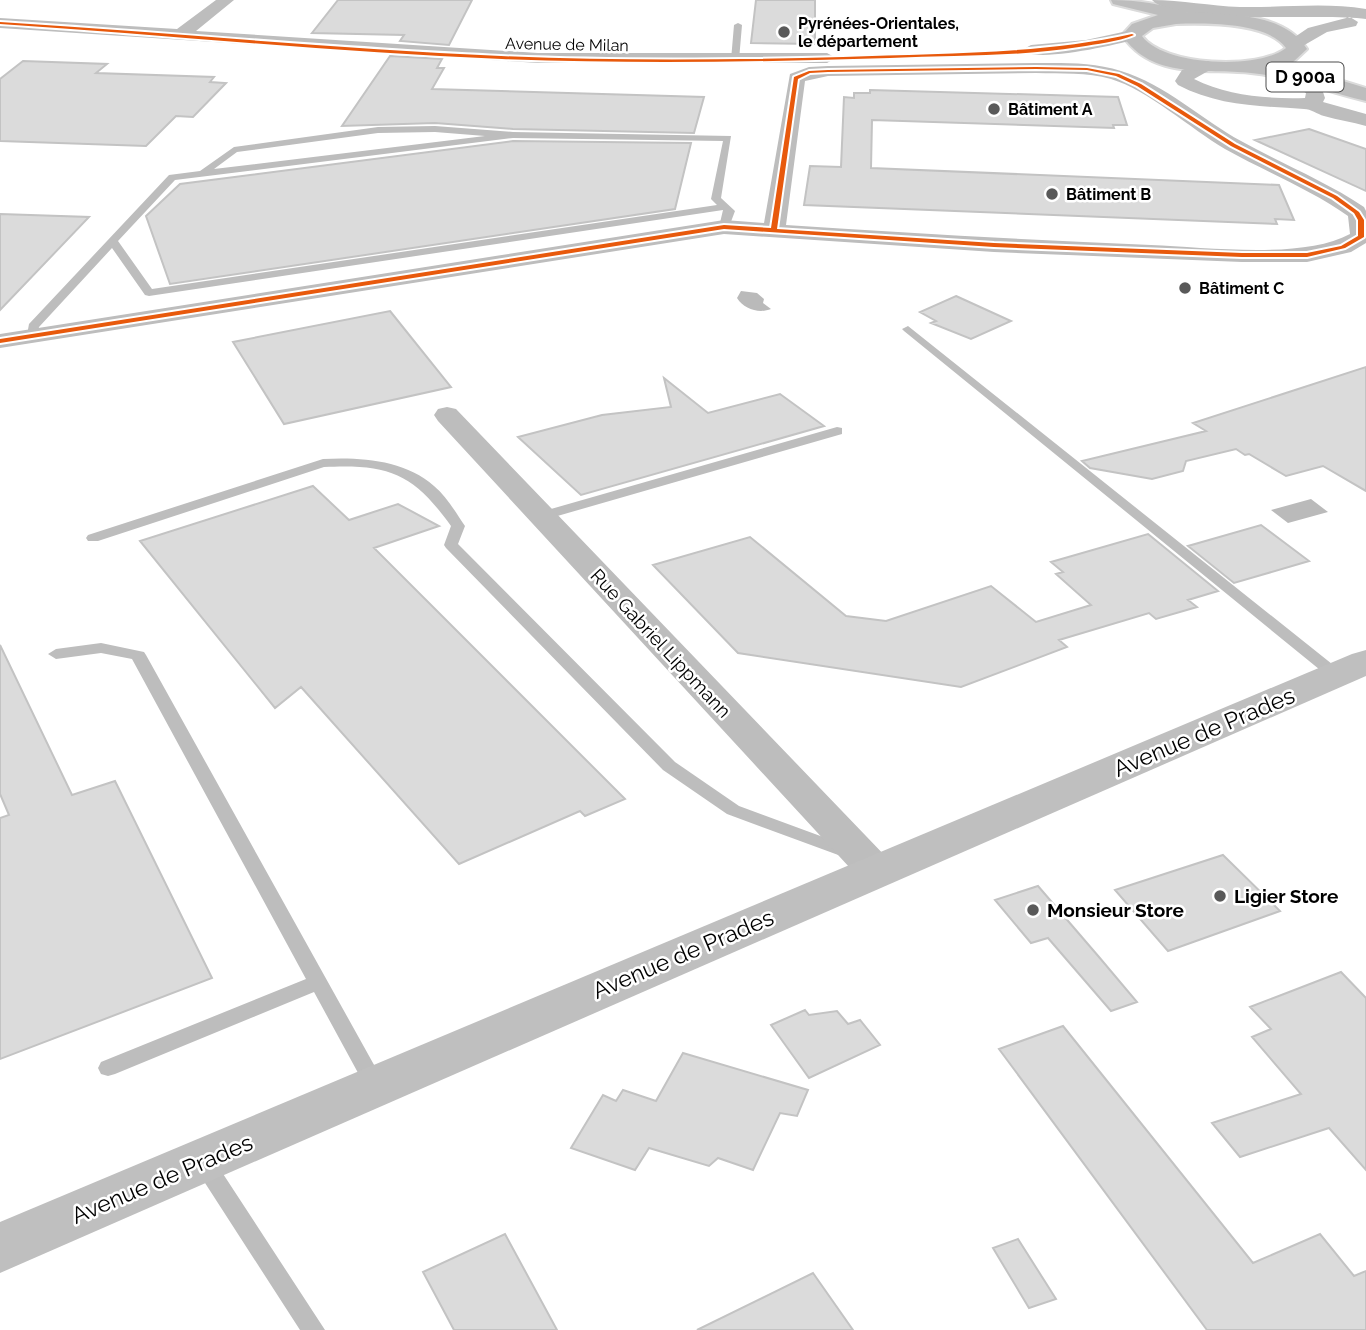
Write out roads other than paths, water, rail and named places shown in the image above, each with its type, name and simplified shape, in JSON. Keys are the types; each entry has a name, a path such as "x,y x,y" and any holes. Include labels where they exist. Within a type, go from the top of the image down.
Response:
{"main road":[{"path":"1109,0 1138,13 1142,20 1134,32 1133,41 1155,55 1208,66 1246,67 1283,61 1294,49 1272,29 1120,0"},
{"path":"1134,32 1163,20 1204,18"},
{"name":"D 900a","path":"1294,49 1322,75 1365,99"},
{"name":"D 900a","path":"1246,67 1313,78 1365,99"},
{"name":"Avenue de Prades","path":"0,1248 376,1087 869,864 1351,668"}],"street":[{"path":"180,35 226,0"},
{"path":"1160,0 1191,9 1225,12 1344,10 1366,14"},
{"path":"1252,24 1341,23 1366,20"},
{"name":"Avenue de Milan","path":"0,23 500,57 735,60 1040,50 1086,45 1134,32"},
{"path":"1294,49 1308,33 1341,23"},
{"path":"0,38 44,26"},
{"name":"Avenue de Milan","path":"1040,50 1155,55"},
{"path":"1208,66 1188,74 1184,81 1196,89 1214,94 1265,102 1345,106 1365,99"},
{"path":"0,341 725,217 774,230 980,244 1242,255 1307,255 1343,247 1363,237 1361,220 1356,212 1335,197 1233,145 1139,85 1116,75 1087,69 1036,68 828,71 809,72 796,78 774,230"},
{"path":"1277,71 1315,90 1315,98 1310,103"},
{"path":"1310,103 1327,111 1366,120"},
{"name":"Rue Gabriel Lippmann","path":"447,415 869,864"}],"lane":[{"path":"735,60 738,25"},
{"path":"112,241 149,293 725,217 716,199 728,138 513,135 435,129 377,130 234,150 204,172"},
{"path":"33,335 33,326 172,177 513,135"},
{"path":"908,328 1351,668"},
{"path":"542,516 837,431"},
{"path":"93,538 323,463 359,461 387,467 424,484 458,526 451,545 669,766 733,810 869,864"},
{"path":"56,654 101,648 138,656 376,1087"},
{"path":"108,1068 318,982"},
{"path":"202,1161 313,1330"}],"place":[{"name":"Pyrénées-Orientales, le département","path":"784,32"},
{"name":"Bâtiment A","path":"994,109"},
{"name":"Bâtiment B","path":"1052,194"},
{"name":"Bâtiment C","path":"1185,288"},
{"name":"Ligier Store","path":"1220,896"},
{"name":"Monsieur Store","path":"1033,910"}]}
